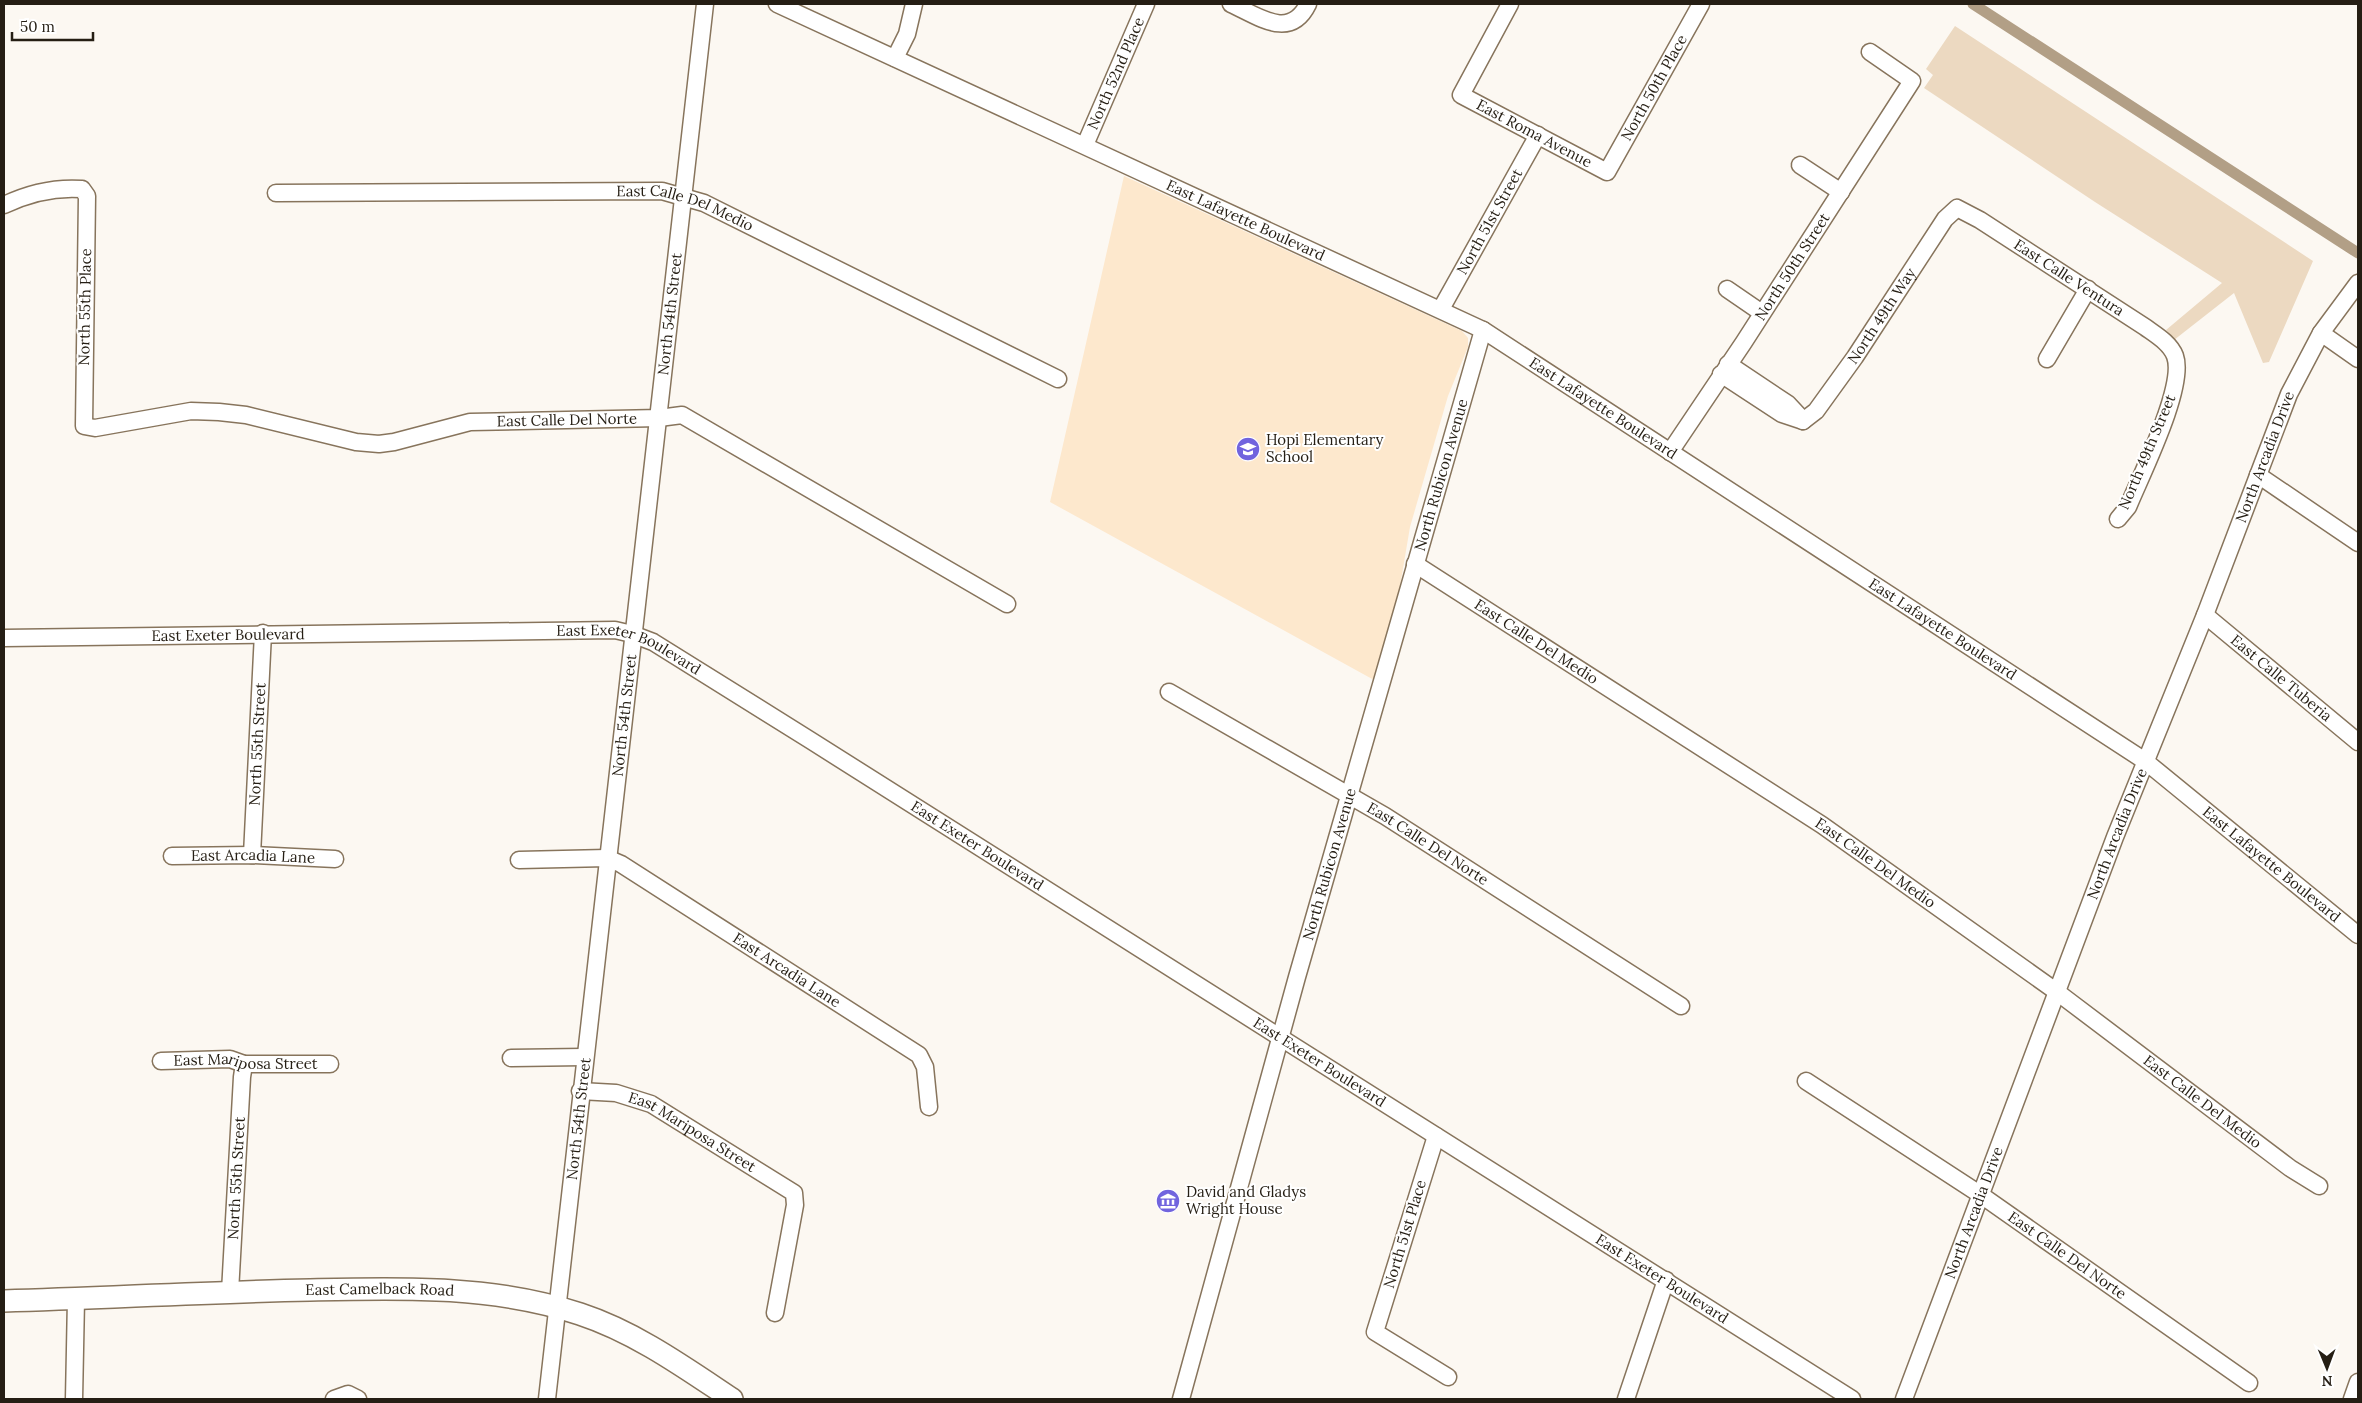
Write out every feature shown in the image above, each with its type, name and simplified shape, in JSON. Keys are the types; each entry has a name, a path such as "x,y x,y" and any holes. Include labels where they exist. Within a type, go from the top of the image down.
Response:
{"main road":[{"name":"East Camelback Road","path":"4,1301 230,1292 421,1289 492,1294 556,1306 594,1319 634,1338 732,1399"}],"street":[{"name":"North 54th Street","path":"546,1399 705,4"},
{"name":"East Lafayette Boulevard","path":"777,4 1483,330 2145,761 2358,935"},
{"path":"895,58 907,34 914,4"},
{"name":"North 52nd Place","path":"1085,145 1146,4"},
{"path":"1231,4 1276,24 1290,24 1304,11 1308,4"},
{"name":"East Roma Avenue","path":"1510,4 1461,94 1607,172"},
{"name":"North 50th Place","path":"1607,172 1701,4"},
{"name":"North 50th Street","path":"1670,452 1841,192 1912,80 1870,52"},
{"name":"North 51st Street","path":"1441,309 1538,135"},
{"path":"1800,164 1841,192"},
{"name":"North 55th Place","path":"4,205 24,195 51,190 82,190 87,196 84,426"},
{"name":"East Calle Del Medio","path":"276,193 662,191 704,203 1058,379"},
{"name":"East Calle Ventura","path":"1957,208 1980,220 2088,289 2166,343 2175,355"},
{"name":"North 49th Way","path":"1725,369 1760,393 1782,414 1804,420 1816,412 1855,357 1945,219 1957,208"},
{"name":"North Arcadia Drive","path":"1904,1399 2145,761 2205,615 2289,394 2321,333 2358,283"},
{"path":"1727,289 1762,313"},
{"path":"2046,359 2088,289"},
{"name":"North Rubicon Avenue","path":"1181,1399 1281,1037 1483,330"},
{"path":"2321,333 2358,359"},
{"name":"North 49th Street","path":"2118,519 2128,507 2173,396 2178,372 2175,355"},
{"name":"East Calle Del Norte","path":"84,426 95,428 191,411 219,412 254,417 356,442 379,444 394,442 470,422 659,418 682,415 1007,604"},
{"path":"2258,475 2358,543"},
{"name":"East Calle Del Medio","path":"1415,564 1822,824 2057,992 2290,1168 2319,1186"},
{"name":"East Calle Tuberia","path":"2205,615 2358,742"},
{"name":"East Exeter Boulevard","path":"4,638 263,633 615,630 632,634 661,647 1852,1399"},
{"name":"North 55th Street","path":"252,855 263,633"},
{"name":"East Calle Del Norte","path":"1169,692 1351,796 1681,1006"},
{"name":"East Arcadia Lane","path":"172,856 252,855 335,859"},
{"path":"519,860 607,858"},
{"name":"East Arcadia Lane","path":"607,858 621,864 920,1055 926,1067 929,1107"},
{"path":"511,1058 584,1057"},
{"name":"East Mariposa Street","path":"161,1061 230,1059 244,1064 330,1064"},
{"name":"North 55th Street","path":"230,1292 241,1087 244,1064"},
{"name":"East Calle Del Norte","path":"1806,1080 1981,1195 2249,1383"},
{"name":"East Mariposa Street","path":"580,1091 616,1093 651,1104 790,1190 796,1197 775,1313"},
{"name":"North 51st Place","path":"1436,1136 1375,1332 1448,1377"},
{"path":"1626,1399 1666,1280"},
{"path":"74,1399 76,1299"},
{"path":"2352,1399 2358,1382"},
{"path":"334,1399 348,1394 358,1399"}],"shaded area":[{"path":"1955,26 2313,261 2269,362 2263,363 2234,293 2174,340 2166,330 2222,283 2095,202 1924,88 1933,75 1926,69"},
{"name":"Hopi Elementary School","path":"1124,176 1462,331 1468,338 1468,347 1448,396 1410,527 1399,592 1374,680 1050,502"}],"waterway":[{"path":"1973,4 2358,253"}],"place":[{"name":"Hopi Elementary School","path":"1248,449"},
{"name":"David and Gladys Wright House","path":"1168,1201"}]}
